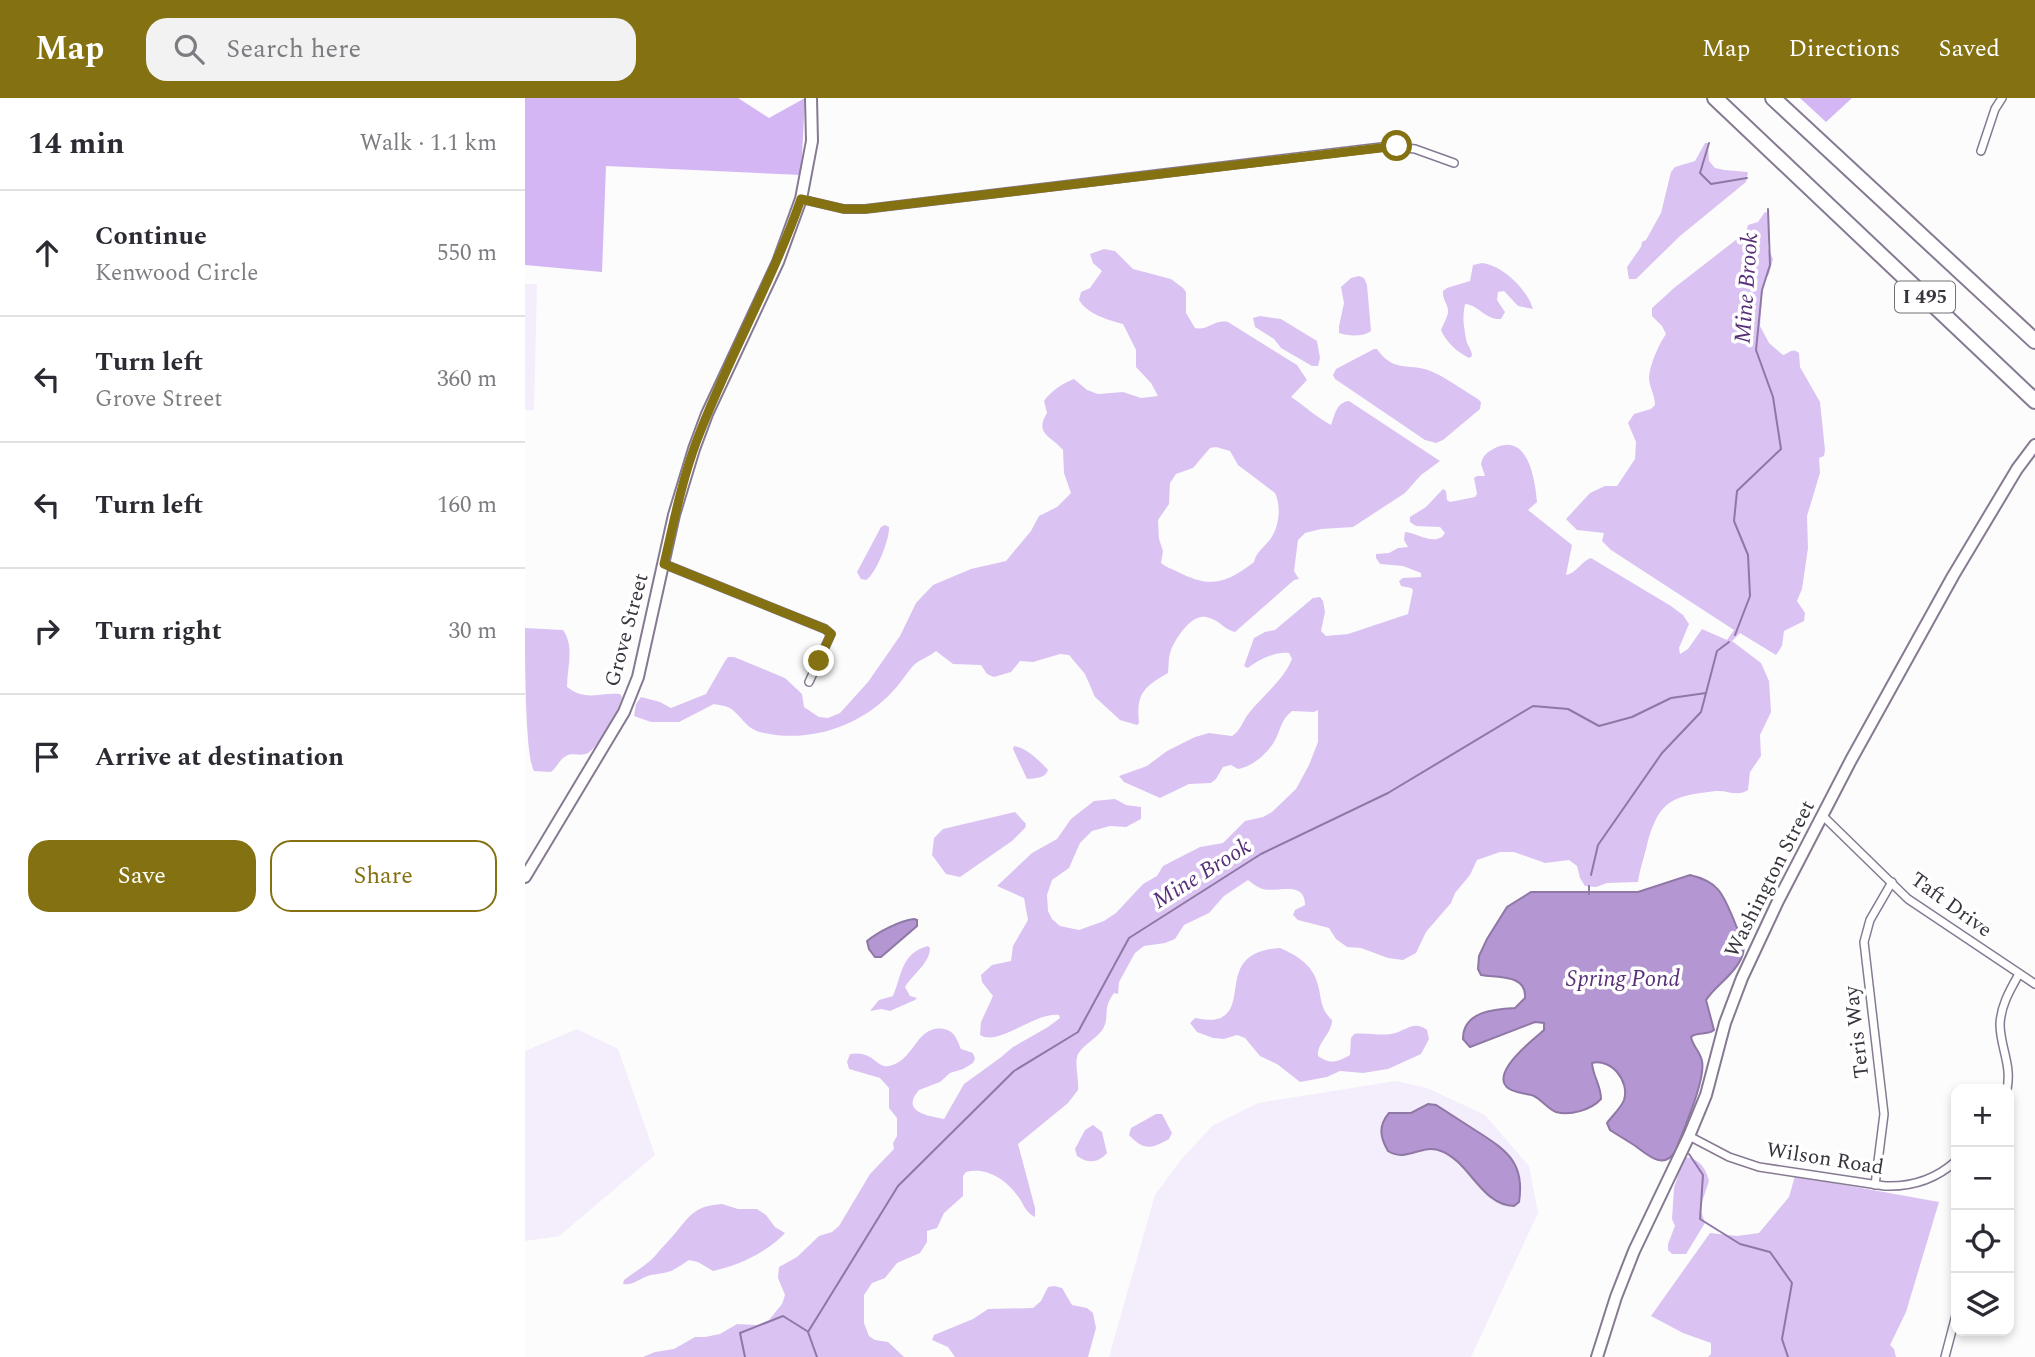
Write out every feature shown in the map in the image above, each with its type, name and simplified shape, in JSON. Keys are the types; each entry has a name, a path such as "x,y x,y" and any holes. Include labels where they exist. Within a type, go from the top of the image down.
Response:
{"highway":[{"name":"I 495","path":"1714,98 2035,401"},
{"name":"I 495","path":"1773,98 2035,341"}],"main road":[{"name":"Grove Street","path":"525,877 624,712 638,677 679,496 697,440 778,262 801,199 812,142 811,98"},
{"name":"Washington Street","path":"1597,1357 1634,1251 1706,1095 1725,1023 1742,978 1778,901 1851,760 1953,576 2017,469 2035,445"}],"street":[{"path":"1981,151 1995,109 2002,98"},
{"path":"801,199 844,209 865,209 1390,146 1415,149 1454,163"},
{"path":"664,564 825,629 831,634 809,682"},
{"name":"Taft Drive","path":"1823,816 1892,881 1907,899 2035,984"},
{"name":"Teris Way","path":"1875,1185 1884,1114 1864,942 1870,920 1892,881"},
{"path":"2007,1084 2008,1063 2000,1024 2004,1004 2019,974"},
{"name":"Wilson Road","path":"1689,1136 1749,1164 1875,1185 1903,1186 1920,1182 1951,1164"},
{"path":"1945,1357 1951,1334"}],"shaded area":[{"path":"525,98 738,98 769,118 805,98 801,175 606,166 602,272 525,265"},
{"path":"1800,98 1852,98 1826,122"},
{"path":"1705,143 1708,143 1709,161 1715,168 1748,172 1746,182 1680,236 1636,279 1629,279 1627,267 1661,213 1671,172 1675,167 1695,161"},
{"path":"1765,212 1769,213 1768,248 1773,259 1763,283 1760,326 1769,343 1783,355 1793,350 1799,353 1800,367 1820,402 1825,450 1824,456 1819,458 1820,473 1807,516 1808,548 1802,589 1797,601 1805,613 1804,621 1784,631 1782,646 1776,655 1740,633 1732,641 1761,663 1769,681 1771,712 1760,735 1761,756 1750,772 1748,790 1740,793 1720,791 1688,795 1669,803 1657,818 1652,830 1638,882 1585,886 1577,866 1569,860 1545,863 1514,852 1500,852 1477,860 1451,903 1426,932 1416,953 1403,960 1388,958 1361,948 1347,947 1336,939 1329,928 1298,920 1293,915 1295,910 1305,905 1304,897 1300,893 1289,889 1263,889 1248,880 1224,896 1209,913 1184,925 1175,939 1144,946 1135,953 1119,982 1118,994 1114,993 1108,1004 1103,1029 1081,1049 1077,1057 1078,1090 1068,1103 1018,1144 1035,1217 1001,1179 981,1171 966,1172 963,1176 963,1196 944,1213 937,1228 927,1231 927,1242 920,1253 897,1263 885,1278 872,1283 864,1295 864,1323 869,1336 888,1342 904,1357 643,1357 674,1349 695,1337 720,1334 737,1324 757,1325 769,1320 782,1304 785,1295 778,1278 779,1267 797,1257 819,1236 832,1232 839,1226 870,1174 894,1149 897,1118 889,1108 889,1088 880,1078 849,1069 847,1062 850,1054 865,1055 881,1065 889,1066 905,1057 927,1032 944,1029 951,1032 961,1049 973,1053 973,1063 950,1073 940,1082 919,1090 913,1103 918,1112 944,1119 964,1084 1013,1047 1060,1018 1059,1015 1050,1015 997,1036 980,1035 981,1022 993,996 982,982 981,975 992,965 1011,961 1013,946 1028,920 1024,898 997,886 1032,853 1057,839 1071,819 1094,801 1115,799 1126,805 1141,807 1141,819 1126,827 1110,826 1092,831 1080,843 1069,868 1052,880 1047,895 1048,911 1052,919 1060,926 1079,930 1104,921 1116,913 1143,884 1157,876 1163,866 1200,847 1223,843 1245,821 1272,812 1296,789 1318,742 1318,710 1292,711 1284,720 1274,742 1261,757 1244,768 1238,769 1231,765 1223,767 1211,783 1189,784 1160,798 1124,782 1119,776 1147,766 1167,751 1195,737 1209,733 1232,736 1235,734 1249,713 1284,674 1292,659 1289,653 1279,653 1248,668 1244,666 1254,638 1275,630 1313,598 1320,597 1323,601 1325,612 1321,631 1326,636 1348,634 1408,614 1413,590 1401,586 1399,581 1403,578 1421,577 1421,573 1403,566 1380,564 1376,554 1408,547 1404,540 1405,532 1428,539 1442,537 1445,533 1440,527 1416,526 1410,522 1410,517 1426,507 1443,489 1450,502 1475,497 1477,494 1474,478 1485,476 1481,464 1490,451 1506,445 1515,446 1528,460 1537,502 1528,510 1572,545 1566,575 1591,558 1671,606 1683,615 1689,624 1679,648 1680,654 1688,649 1702,629 1727,640 1734,630 1611,550 1602,541 1604,533 1577,530 1566,519 1590,493 1605,486 1617,486 1635,459 1636,442 1628,423 1634,414 1651,409 1655,405 1649,381 1650,372 1655,354 1666,334 1652,316 1652,308 1746,232 1748,225 1758,222"},
{"path":"1104,249 1115,251 1133,269 1171,279 1186,292 1186,313 1195,328 1228,322 1297,365 1307,380 1291,397 1331,425 1339,406 1349,401 1440,461 1421,475 1405,493 1353,527 1305,533 1298,540 1294,571 1299,579 1294,580 1235,632 1206,617 1200,617 1190,623 1180,633 1171,650 1168,673 1143,692 1137,725 1120,720 1095,697 1085,674 1069,655 1060,654 1033,662 1020,661 1011,672 994,677 987,674 981,665 953,664 936,651 913,666 893,691 866,714 834,729 817,733 782,736 758,731 730,708 714,704 679,722 651,722 634,716 636,704 641,697 671,708 706,694 728,657 785,678 802,694 804,707 819,717 828,718 840,713 868,682 900,636 916,603 933,585 971,569 1006,561 1031,531 1039,516 1057,507 1071,493 1064,473 1063,450 1046,434 1042,426 1047,413 1044,401 1047,397 1074,379 1087,390 1098,394 1123,392 1141,398 1158,396 1151,383 1136,367 1136,350 1123,324 1092,313 1079,300 1081,292 1090,288 1102,271 1093,263 1090,254","holes":["1210,448 1230,451 1238,465 1275,493 1278,505 1277,526 1254,562 1225,579 1207,582 1161,563 1163,551 1158,520 1169,504 1170,483 1176,474 1193,468"]},
{"path":"1482,263 1498,268 1513,279 1533,309 1518,306 1504,291 1498,292 1497,300 1505,312 1501,319 1495,319 1465,304 1464,326 1472,356 1469,358 1452,346 1441,330 1448,313 1443,291 1470,281 1473,265"},
{"path":"1351,278 1364,278 1367,285 1371,331 1356,335 1339,333 1344,303 1341,287"},
{"path":"525,284 537,284 534,410 525,410"},
{"path":"1260,316 1281,319 1317,341 1320,358 1318,366 1312,366 1281,348 1274,339 1255,327 1253,318"},
{"path":"1374,349 1397,365 1426,370 1446,379 1478,399 1481,402 1480,409 1443,440 1436,443 1425,440 1335,379 1333,375 1336,369"},
{"path":"881,527 889,527 889,532 882,555 870,576 866,580 861,579 857,572"},
{"path":"525,628 563,630 570,650 567,687 574,692 587,695 620,694 622,697 599,742 588,753 566,756 551,772 534,771 531,762 526,704"},
{"path":"1014,746 1033,755 1048,770 1047,773 1039,778 1027,779"},
{"path":"1015,812 1026,824 1025,828 1012,841 960,877 946,874 932,855 934,838 943,829"},
{"path":"928,946 930,948 927,959 905,987 910,996 917,998 890,1011 870,1011 879,1000 893,996 907,959 919,949"},
{"path":"1280,948 1309,967 1316,978 1323,1008 1332,1020 1318,1056 1327,1061 1338,1061 1350,1055 1351,1038 1354,1034 1390,1034 1415,1026 1427,1030 1429,1039 1421,1054 1388,1069 1363,1073 1340,1071 1327,1077 1300,1082 1277,1064 1260,1056 1245,1038 1237,1035 1224,1039 1213,1038 1197,1032 1190,1023 1195,1018 1215,1020 1227,1014 1232,1005 1240,970 1247,960 1259,952"},
{"path":"577,1029 618,1049 655,1155 559,1236 525,1241 525,1051"},
{"path":"1396,1081 1427,1088 1485,1115 1529,1166 1538,1213 1471,1357 1109,1357 1155,1195 1180,1161 1212,1126 1258,1103"},
{"path":"1156,1114 1162,1114 1172,1133 1169,1139 1148,1147 1139,1144 1129,1135 1131,1128"},
{"path":"1093,1125 1102,1132 1107,1153 1100,1159 1089,1161 1077,1156 1075,1149 1085,1130"},
{"path":"1684,1157 1698,1162 1708,1176 1709,1181 1700,1208 1705,1223 1686,1254 1672,1254 1668,1250 1668,1244 1675,1226 1672,1219 1674,1188"},
{"path":"1795,1176 1939,1202 1906,1312 1890,1345 1896,1357 1708,1357 1711,1354 1711,1343 1683,1333 1651,1316 1710,1233 1737,1236 1759,1233 1789,1197"},
{"path":"722,1204 738,1209 757,1209 785,1233 761,1252 722,1269 713,1271 689,1260 671,1271 623,1284 624,1280 652,1259 695,1212"},
{"path":"1048,1287 1062,1288 1072,1305 1087,1308 1093,1313 1096,1328 1088,1357 955,1357 948,1347 932,1340 934,1335 973,1319 988,1309 1033,1308 1041,1301"}],"water":[{"name":"Spring Pond","path":"1690,875 1709,882 1720,892 1741,936 1744,949 1734,970 1706,1000 1714,1030 1691,1037 1702,1061 1701,1080 1676,1150 1666,1160 1661,1160 1655,1159 1610,1130 1607,1123 1623,1103 1625,1093 1622,1079 1606,1064 1592,1063 1601,1099 1580,1111 1556,1112 1534,1096 1508,1088 1504,1082 1504,1074 1515,1056 1544,1030 1544,1023 1535,1022 1470,1047 1463,1039 1468,1022 1474,1017 1498,1009 1515,1008 1525,998 1524,990 1516,981 1481,975 1478,969 1479,956 1507,907 1531,892 1638,892"},
{"path":"917,920 917,926 881,957 875,957 867,941 889,927"},
{"path":"1428,1104 1436,1105 1506,1152 1517,1168 1519,1202 1514,1206 1493,1199 1460,1164 1441,1151 1427,1149 1401,1155 1388,1151 1381,1132 1389,1113 1411,1113"}],"waterway":[{"name":"Mine Brook","path":"1709,143 1700,173 1711,184 1747,178"},
{"name":"Mine Brook","path":"1735,635 1750,596 1748,555 1734,521 1737,491 1781,449 1773,397 1756,350 1762,290 1770,265 1768,209"},
{"name":"Mine Brook","path":"808,1332 898,1186 1014,1071 1078,1032 1129,938 1261,854 1388,793 1533,706 1568,709 1599,726 1632,717 1671,698 1706,693 1717,651 1729,642"},
{"path":"1591,875 1598,845 1662,753 1701,712 1706,693"},
{"path":"1589,886 1589,894"},
{"path":"1689,1154 1703,1175 1700,1219 1740,1244 1770,1252 1792,1283 1782,1339 1788,1357"},
{"path":"745,1357 740,1333 783,1316 807,1331"},
{"path":"808,1332 817,1357"}],"route":[{"path":"819,661 831,634 825,629 727,587 664,564 679,496 697,440 778,262 801,199 844,209 865,209 1397,146"}]}
